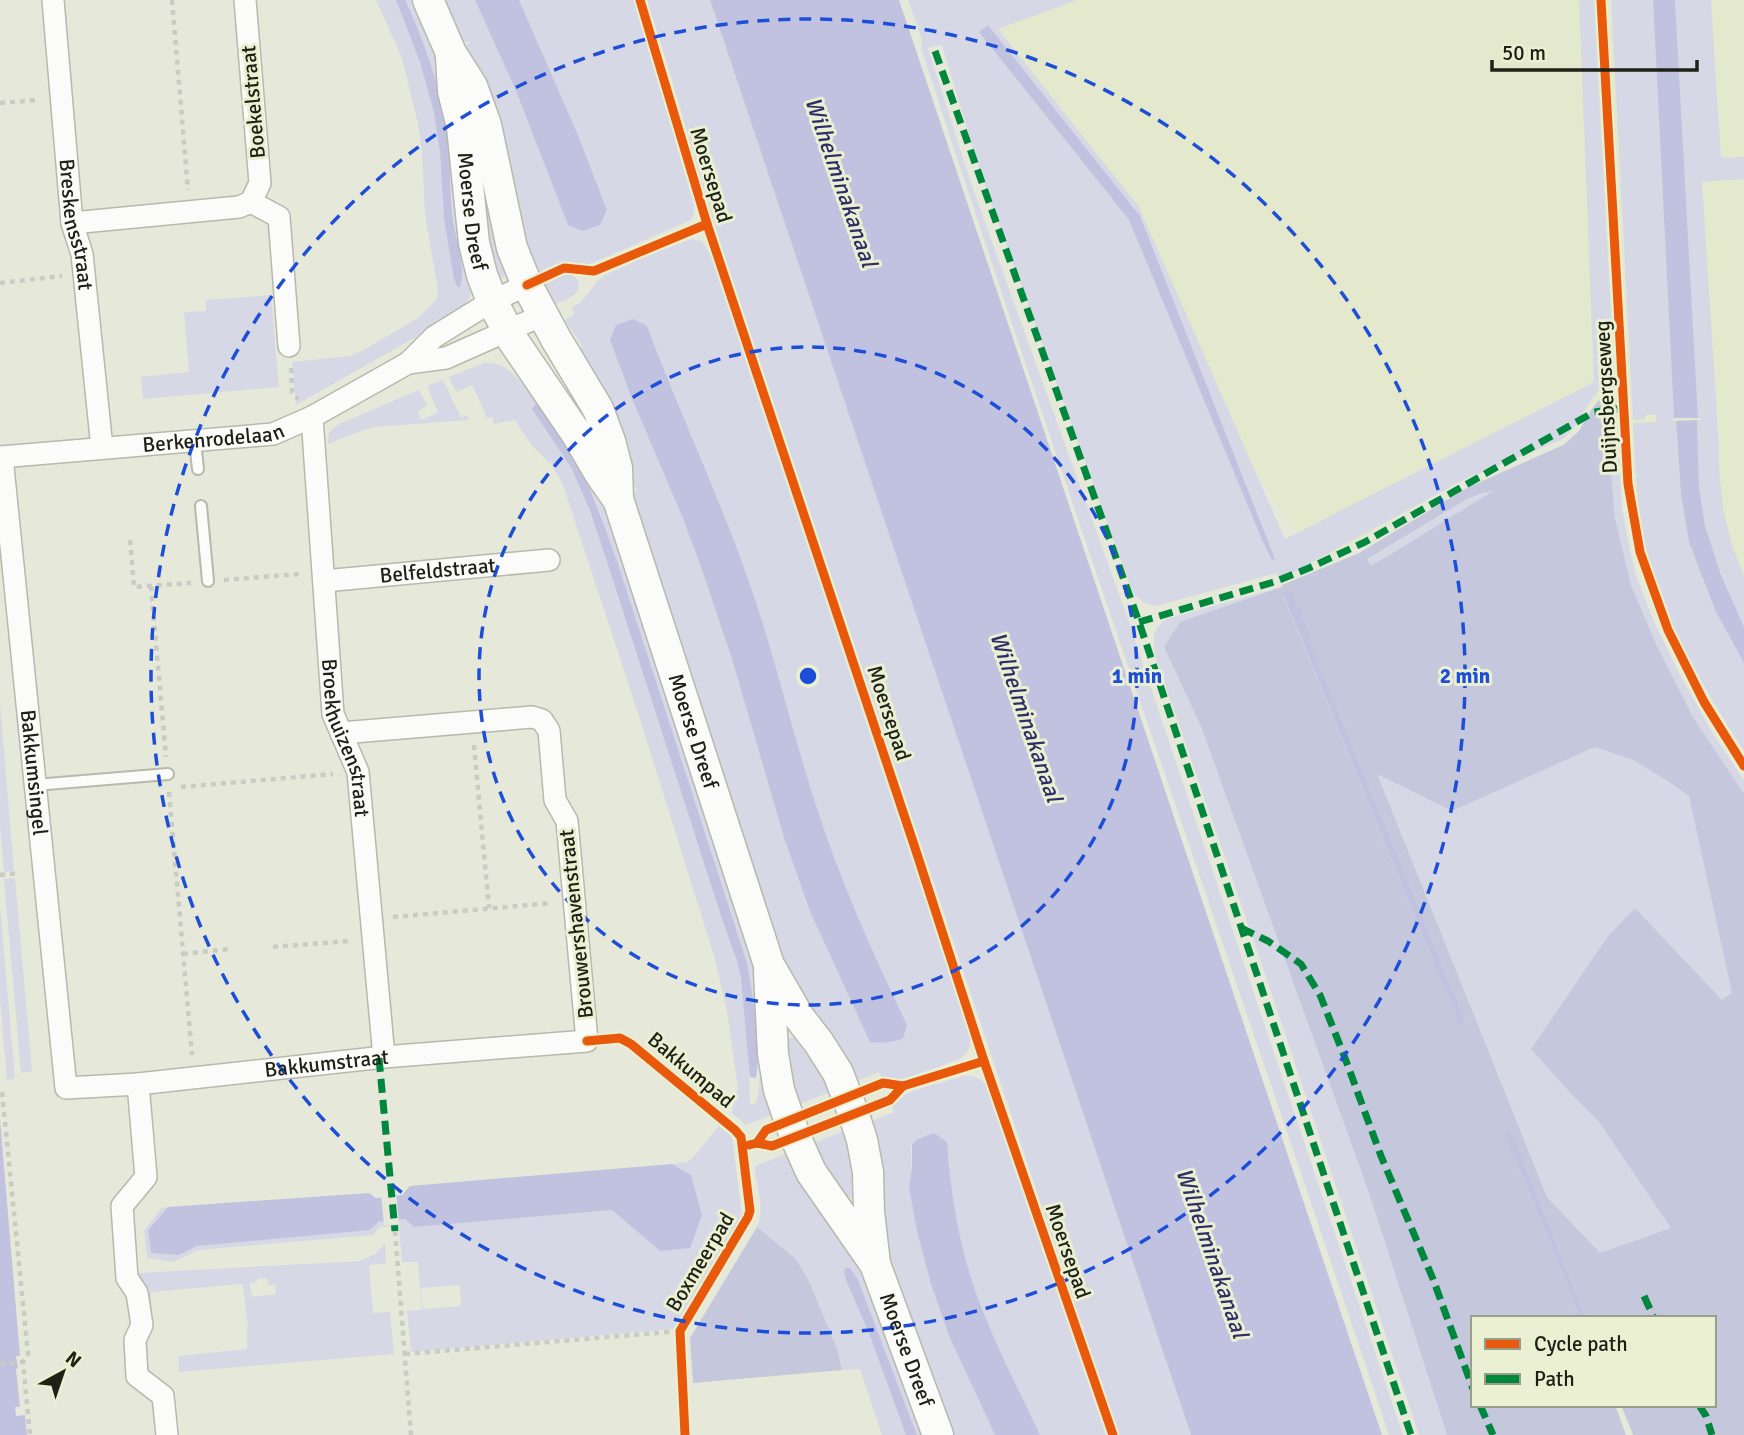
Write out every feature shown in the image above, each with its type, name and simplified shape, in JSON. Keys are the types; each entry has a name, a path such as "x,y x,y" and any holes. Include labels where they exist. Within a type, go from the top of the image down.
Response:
{"street":[{"name":"Breskensstraat","path":"53,0 72,223 82,254 102,449"},
{"name":"Boekelstraat","path":"245,0 260,183 251,202"},
{"name":"Moerse Dreef","path":"428,0 451,53 472,86 486,125 512,248 527,285 598,409 610,441 617,468 618,499 769,965 799,1017 819,1042 838,1073 862,1140 868,1172 875,1264 938,1435"},
{"name":"Moerse Dreef","path":"451,53 453,91 462,127 474,243 482,275 512,339 618,499"},
{"path":"72,223 239,207 251,202 279,217 289,346"},
{"name":"Berkenrodelaan","path":"1,457 273,434 312,417 408,363 434,337 492,301 527,285"},
{"name":"Berkenrodelaan","path":"408,363 446,358 543,315"},
{"name":"Broekhuizenstraat","path":"312,417 333,714 358,772 384,1057"},
{"name":"Bakkumsingel","path":"1,457 66,1088"},
{"name":"Belfeldstraat","path":"324,581 550,560"},
{"name":"Brouwershavenstraat","path":"341,733 532,717 542,720 549,731 555,800 567,821 587,1041"},
{"name":"Moerse Dreef","path":"769,965 774,1054 779,1090 789,1121 811,1172 875,1264"},
{"name":"Bakkumstraat","path":"66,1088 138,1084 384,1057 587,1041"},
{"path":"138,1084 146,1177 122,1206 127,1278 137,1293 142,1325 135,1340 137,1376 163,1396 167,1435"}],"lane":[{"path":"195,441 198,469"},
{"path":"201,506 208,581"},
{"path":"35,785 167,774"}],"path":[{"path":"172,0 190,211"},
{"path":"0,103 61,97"},
{"path":"0,283 84,274"},
{"path":"289,346 292,392 312,417"},
{"path":"151,586 167,774"},
{"path":"472,722 489,908"},
{"path":"194,1078 169,788 358,772"},
{"path":"273,947 489,908 574,901"},
{"path":"183,954 229,949"},
{"path":"0,1364 21,1362 28,1354 1,1092 15,1091"},
{"path":"395,1231 411,1435"},
{"path":"405,1354 680,1331"},
{"path":"21,1362 30,1435"}],"shaded area":[{"path":"376,0 396,0 420,62 434,113 440,152 444,219 455,283 462,263 453,215 446,123 429,60 405,0 412,0 425,26 441,71 473,291 464,308 453,316 296,405 292,362 350,356 362,351 418,318 437,299 438,290 425,215 418,124 402,58"},
{"path":"444,0 475,0 516,91 568,225 582,231 600,225 607,210 578,135 519,0 634,0 694,205 691,220 588,265 563,263 533,275 473,65 465,46 470,43 463,43"},
{"path":"647,0 710,0 1191,1435 1118,1435 726,260"},
{"path":"908,0 1077,0 998,29 1139,207 1285,539 1594,382 1579,0 1594,0 1614,369 1573,429 1561,440 1463,480 1294,572 1279,578 1277,573 1156,606 1141,600 1131,588 983,181 942,45 928,48 972,186 1124,608 1403,1435 1389,1435 1036,395 921,48 922,40","holes":["988,25 1140,216 1274,559 1262,540 1129,220 979,32"]},
{"path":"941,0 1744,0 1744,729 1653,608 1610,393 1317,565 976,40"},
{"path":"1611,0 1653,0 1674,418 1672,421 1676,421 1679,469 1689,542 1715,610 1744,663 1744,751 1697,672 1669,616 1658,588 1642,529 1633,423 1656,422 1656,415 1645,415 1645,419 1633,420"},
{"path":"1675,0 1711,0 1721,158 1744,157 1744,179 1702,182 1719,468 1723,509 1733,548 1744,576 1744,627 1710,543 1699,490 1697,420 1702,418 1698,418"},
{"path":"478,154 483,194 489,194 510,274 495,280 489,260"},
{"path":"691,239 702,241 712,257 970,1034 968,1051 960,1059 903,1079 882,1079 879,1072 853,1083 792,988 631,492 637,491 636,488 630,489 576,350 582,346 565,320 575,314 572,308 603,276","holes":["647,326 744,567 835,861 869,944 907,1025 809,910 785,841 732,659 701,567 620,368"]},
{"path":"563,273 577,279 578,289 570,298 548,307 538,285"},
{"path":"271,295 279,387 143,399 141,377 189,372 184,312 206,311 206,300"},
{"path":"490,363 506,368 523,385 531,380 605,507 758,979 774,1114 746,1125 732,1113 738,1089 727,1011 715,959 563,485 550,462 530,443 515,420 493,424 493,418 487,418 472,385 456,392 449,377","holes":["532,409 574,456 597,504 747,963 759,1056 760,1076 755,1105 750,1104 749,1058 737,961 594,523 572,469"]},
{"path":"443,380 461,418 467,415 469,420 375,427 328,444 329,432 339,424 419,390 427,406 418,411 421,420 438,412 427,386"},
{"path":"1614,381 1617,421 1607,427 1615,518 1631,585 1657,646 1693,717 1744,794 1744,1435 1633,1435 1622,1407 1716,1407 1716,1316 1585,1316 1524,1162 1504,1135 1579,1316 1471,1316 1471,1407 1616,1407 1626,1435 1447,1435 1369,1193 1202,729 1164,647 1180,622 1282,587 1359,553 1467,488 1563,445 1579,431 1591,410","holes":["1495,490 1371,565 1367,559 1467,499","1283,595 1303,617 1320,666 1465,1020 1460,1023","1595,747 1633,760 1689,796 1732,993 1722,1000 1635,908 1608,936 1531,1049 1599,1122 1671,1228 1600,1253 1547,1197 1377,774 1452,811"]},
{"path":"1617,421 1622,508 1637,578 1654,622 1680,675 1713,734 1744,780 1744,794 1693,717 1657,646 1631,585 1615,518 1607,427"},
{"path":"1498,489 1386,557 1371,565 1367,559 1467,499"},
{"path":"1282,587 1164,647 1202,729 1369,1193 1447,1435 1419,1435 1156,658 1154,637 1158,627 1166,619"},
{"path":"0,702 14,871 4,872 0,826"},
{"path":"1595,747 1633,760 1689,796 1733,993 1722,1001 1635,908 1608,936 1531,1049 1599,1122 1672,1229 1600,1254 1547,1197 1376,773 1452,811"},
{"path":"15,878 32,1071 21,1073 4,879"},
{"path":"0,906 15,1079 7,1080 0,999"},
{"path":"798,1036 824,1076 830,1092 797,1105 791,1088 786,1039"},
{"path":"963,1076 979,1079 990,1090 1106,1435 1040,1435 975,1292 959,1234 949,1175 911,1145 912,1204 931,1284 949,1336 995,1435 952,1435 886,1256 867,1123 894,1112 892,1106 912,1091"},
{"path":"719,1126 732,1137 742,1215 673,1329 411,1352 407,1311 422,1310 418,1262 402,1262 399,1226 380,1227 373,1235 199,1250 173,1262 147,1258 144,1230 162,1208 168,1207 148,1230 151,1253 179,1255 197,1246 405,1219 414,1227 612,1210 660,1251 691,1175 672,1164 687,1162","holes":["460,1285 461,1306 423,1309 421,1288"]},
{"path":"844,1131 853,1165 855,1196 844,1200 811,1144"},
{"path":"789,1153 860,1266 923,1435 917,1435 858,1280 846,1280 870,1336 906,1435 882,1435 860,1369 842,1370 838,1351 809,1281 796,1259 757,1227 760,1206 755,1166"},
{"path":"757,1227 796,1259 809,1281 838,1351 842,1370 693,1383 690,1338"},
{"path":"385,1244 386,1263 369,1265 373,1313 390,1312 394,1354 179,1372 178,1356 247,1349 248,1327 243,1286 241,1284 151,1292 150,1313 139,1281 139,1273 359,1261 374,1255","holes":["267,1278 268,1285 275,1285 276,1294 252,1297 250,1283"]}],"water":[{"path":"396,0 405,0 412,14 443,107 448,135 453,219 462,264 459,288 454,279 444,219 440,152 434,113 420,62"},
{"path":"475,0 519,0 578,135 607,210 600,225 582,231 568,225 516,91"},
{"name":"Wilhelminakanaal","path":"710,0 899,0 1382,1435 1191,1435"},
{"path":"1653,0 1675,0 1698,418 1674,418"},
{"path":"988,25 1140,216 1275,559 1272,560 1262,540 1129,220 979,32"},
{"path":"633,319 647,326 744,567 825,833 858,916 907,1025 903,1038 899,1040 870,1042 809,909 785,841 732,659 701,567 610,340 616,325"},
{"path":"534,405 552,422 581,469 617,561 747,963 757,1036 756,1078 750,1077 737,961 605,556 572,469 532,409"},
{"path":"1697,420 1699,488 1705,526 1721,575 1744,627 1744,663 1715,610 1689,542 1681,494 1676,421"},
{"path":"1288,590 1306,624 1320,666 1465,1020 1460,1024 1283,594"},
{"path":"0,1119 20,1356 16,1356 16,1369 20,1407 15,1407 16,1416 25,1415 27,1435 0,1435"},
{"path":"1510,1131 1524,1162 1585,1316 1579,1316 1519,1167 1503,1135"},
{"path":"934,1133 947,1142 951,1187 970,1276 999,1348 1040,1435 995,1435 949,1336 931,1284 909,1187 912,1144"},
{"path":"672,1164 691,1175 702,1215 690,1248 660,1251 612,1210 414,1227 405,1219 378,1222 370,1230 197,1246 179,1255 151,1253 148,1230 168,1207 369,1193 376,1198 402,1195 410,1186"},
{"path":"846,1268 850,1268 858,1280 917,1435 906,1435 870,1336 846,1280"}],"pier":[{"path":"396,1192 399,1224 384,1225 381,1194"}],"marked path":[{"path":"935,51 1139,622 1411,1435"},
{"path":"1139,622 1274,582 1309,568 1365,542 1594,412 1624,408"},
{"path":"1241,928 1268,941 1301,964 1320,995 1381,1156 1433,1279 1471,1384"},
{"path":"379,1058 395,1231"},
{"path":"1644,1296 1653,1316"},
{"path":"1481,1407 1493,1435"},
{"path":"1700,1407 1712,1435"}],"cycle path":[{"name":"Moersepad","path":"640,0 707,224 984,1061 1113,1435"},
{"name":"Duijnsbergseweg","path":"1601,0 1628,484 1640,552 1668,630 1704,702 1744,766"},
{"name":"Moersepad","path":"527,285 564,268 594,271 707,224"},
{"name":"Bakkumpad","path":"587,1041 620,1038 631,1044 741,1137 750,1211 680,1331 685,1435"},
{"path":"757,1143 766,1130 883,1083 903,1086 984,1061"},
{"path":"749,1145 757,1143 772,1146 890,1100 903,1086"}]}
